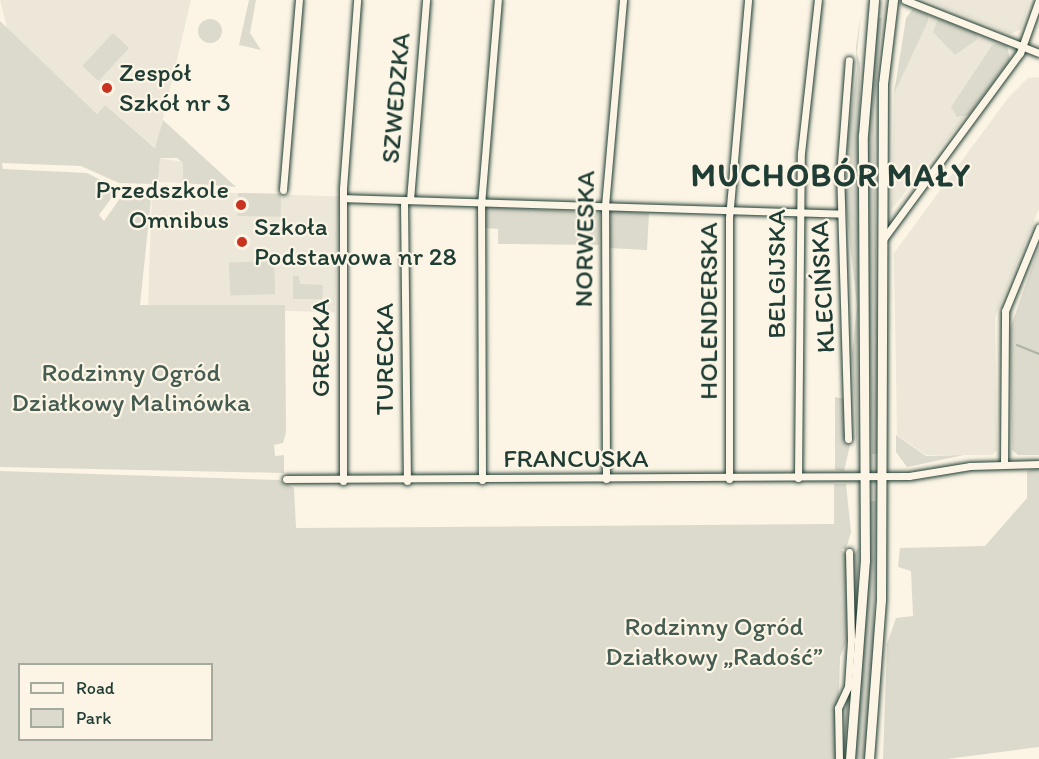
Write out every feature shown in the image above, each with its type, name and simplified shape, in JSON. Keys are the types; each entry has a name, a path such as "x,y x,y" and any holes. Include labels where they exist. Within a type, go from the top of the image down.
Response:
{"main road":[{"path":"850,759 864,595 866,477 863,135 874,0"},
{"path":"869,759 881,600 883,84 893,0"}],"street":[{"path":"283,190 299,0"},
{"name":"GRECKA","path":"343,481 343,198 357,0"},
{"name":"SZWEDZKA","path":"407,200 426,0"},
{"path":"482,480 481,202 498,0"},
{"name":"NORWESKA","path":"606,479 605,206 623,0"},
{"name":"HOLENDERSKA","path":"729,478 730,211 748,0"},
{"name":"BELGIJSKA","path":"798,478 798,213 802,120 818,0"},
{"path":"905,0 1039,54"},
{"path":"881,243 1023,46 1039,0"},
{"name":"KLECIŃSKA","path":"848,440 840,214 849,60"},
{"path":"343,198 840,214"},
{"name":"TURECKA","path":"407,200 407,481"},
{"path":"1004,465 1005,311 1039,228"},
{"name":"FRANCUSKA","path":"286,479 407,481 882,477 1004,465 1039,464"},
{"path":"839,759 838,708 848,687 851,640 849,552"}],"shaded area":[{"name":"Zespół Szkół nr 3","path":"0,0 191,0 156,148 105,105 97,114 7,28"},
{"path":"926,0 1030,0 1021,29 1011,34"},
{"path":"919,11 1007,45 1010,60 891,210 894,88"},
{"path":"1039,77 1039,209 995,317 997,450 992,455 926,455 897,435 894,253 1008,98 1028,78"},
{"path":"160,158 183,162 183,183 158,182"},
{"name":"Szkoła Podstawowa nr 28","path":"152,190 339,197 335,312 148,306"}],"green space":[{"path":"249,0 256,0 250,33 261,50 239,45"},
{"path":"913,9 928,15 928,21 894,94 906,18"},
{"path":"861,13 857,53 860,64 857,454 852,354 857,306 845,197 848,136 857,68 856,47"},
{"path":"875,17 882,18 874,115 879,454 872,454 866,140"},
{"path":"210,19 219,22 222,31 219,40 210,43 201,40 198,31 201,22"},
{"path":"938,19 976,33 978,39 955,55 933,32"},
{"name":"Rodzinny Ogród Działkowy Malinówka","path":"0,21 97,114 105,105 155,148 163,120 236,187 183,183 183,163 177,158 160,158 158,182 152,184 119,183 81,166 2,163 3,169 87,173 118,189 99,215 104,221 123,194 152,190 140,305 285,305 286,432 283,443 274,445 275,456 284,455 284,473 0,467"},
{"path":"113,33 129,48 98,81 82,66"},
{"path":"993,44 1007,45 1010,60 969,115 957,117 951,107"},
{"path":"238,193 281,194 281,217 238,216"},
{"path":"486,207 600,213 599,245 498,244 498,229 485,228"},
{"path":"611,211 649,213 647,250 609,248"},
{"path":"1039,247 1039,455 1018,455 1012,450 1010,329"},
{"path":"274,261 275,294 230,296 229,263"},
{"path":"293,276 299,276 300,284 323,285 322,299 293,299"},
{"path":"835,397 844,399 845,440 851,441 844,471 835,470"},
{"path":"896,435 926,456 964,455 907,467 896,452"},
{"path":"1039,468 1039,747 947,759 883,759 887,644 896,618 913,616 911,571 898,567 900,548 985,546 1027,498 1027,471"},
{"name":"Rodzinny Ogród Działkowy „Radość”","path":"0,471 279,480 294,488 296,528 834,524 834,484 846,484 851,532 846,549 841,549 846,555 847,639 840,657 837,759 0,759"},
{"path":"870,501 876,501 874,644 865,759 855,759"},
{"path":"859,547 857,624 843,759 853,556"}],"waterway":[{"path":"1017,345 1039,354"}],"place":[{"name":"Zespół Szkół nr 3","path":"107,88"},
{"name":"Przedszkole Omnibus","path":"241,205"},
{"name":"Szkoła Podstawowa nr 28","path":"242,242"}],"district":[{"name":"MUCHOBÓR MAŁY","path":"831,175"}]}
